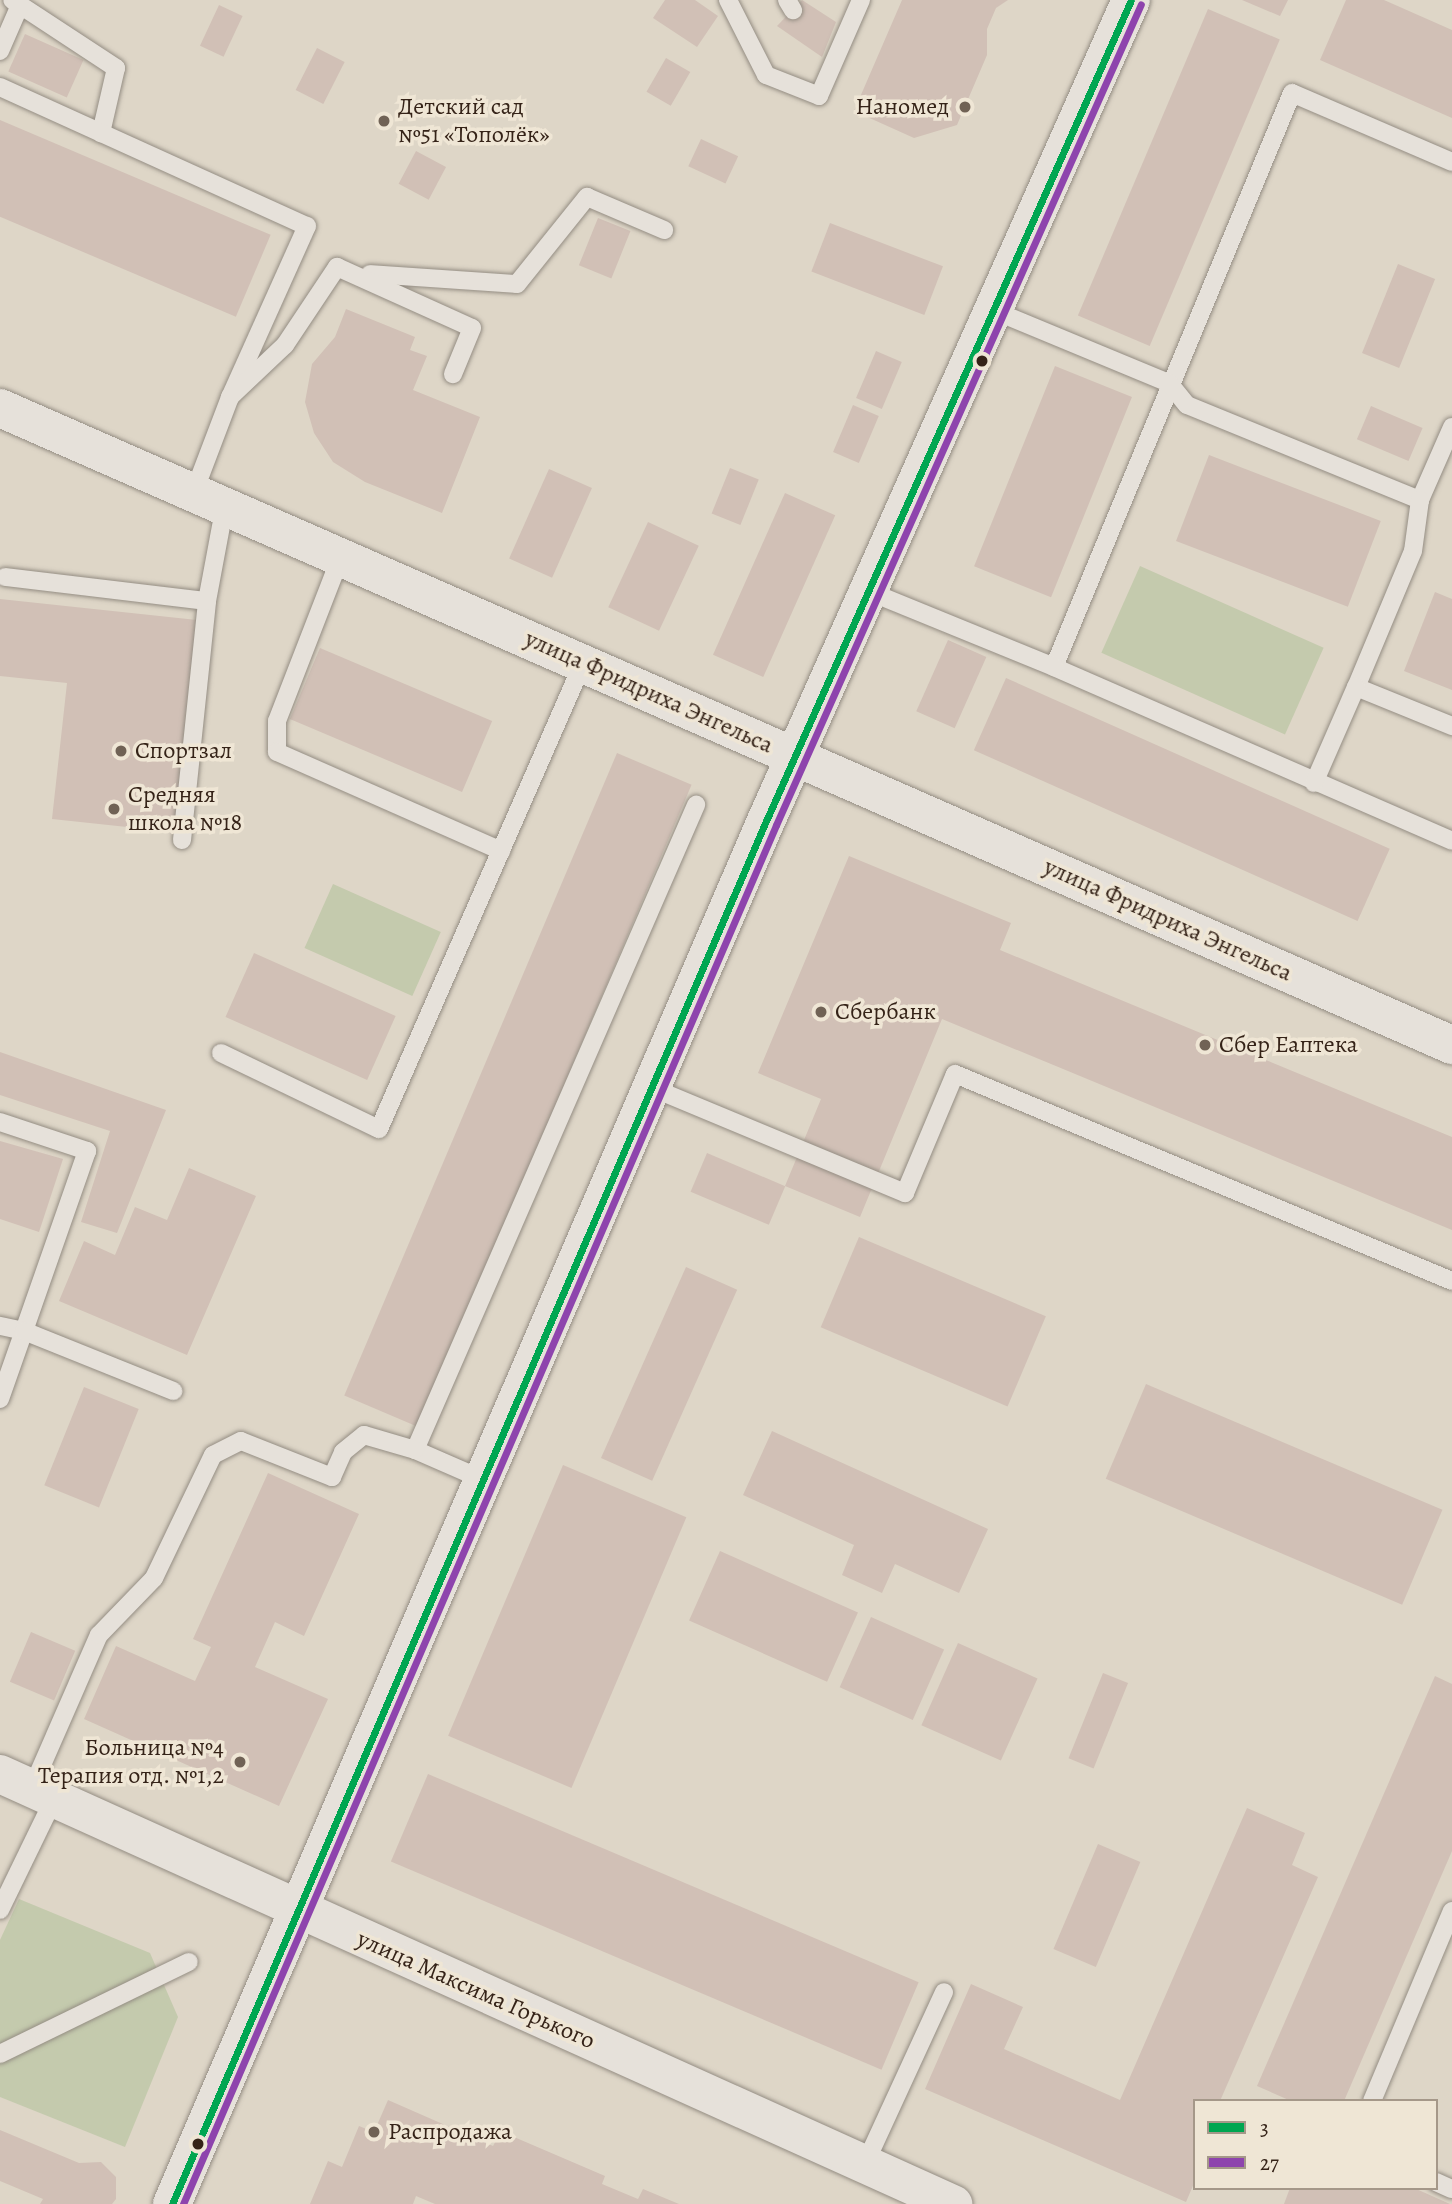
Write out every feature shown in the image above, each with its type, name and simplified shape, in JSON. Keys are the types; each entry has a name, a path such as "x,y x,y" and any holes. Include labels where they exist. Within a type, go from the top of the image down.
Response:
{"street":[{"path":"172,2204 297,1909 655,1088 795,757 1131,0"},
{"name":"улица Фридриха Энгельса","path":"0,408 1452,1045"},
{"name":"улица Максима Горького","path":"29,1787 953,2204"}],"lane":[{"path":"728,0 766,75 819,96 861,0"},
{"path":"0,51 16,2 116,68 101,133"},
{"path":"0,87 307,226 230,397 210,498 207,601 182,841"},
{"path":"1054,667 1169,383 1292,93 1452,162"},
{"path":"359,274 517,284 587,197 664,230"},
{"path":"230,397 285,345 337,267 359,274 472,328 453,374"},
{"path":"995,311 1169,383 1187,405 1420,500"},
{"path":"1314,783 1413,551 1420,500 1452,427"},
{"path":"341,556 277,721 277,752 502,851"},
{"path":"5,577 207,601"},
{"path":"868,591 1054,667 1314,783 1452,841"},
{"path":"220,1053 379,1129 583,663"},
{"path":"1356,687 1452,726"},
{"path":"415,1450 696,805"},
{"path":"655,1088 905,1193 955,1074 1452,1281"},
{"path":"0,1122 87,1151 0,1399"},
{"path":"0,1326 24,1331 173,1391"},
{"path":"0,1910 29,1787 99,1635 154,1578 213,1455 241,1441 332,1477 342,1452 364,1435 415,1450 484,1480"},
{"path":"1373,2099 1452,1911"},
{"path":"0,2054 189,1962"},
{"path":"865,2164 944,1992"}],"green space":[{"path":"1140,566 1324,648 1285,735 1101,653"},
{"path":"333,884 441,932 412,996 305,948"},
{"path":"19,1899 150,1953 178,2017 125,2147 0,2097 0,1940"}],"building":[{"path":"665,0 695,0 718,16 697,47 653,18"},
{"path":"802,0 836,22 822,57 777,26"},
{"path":"902,0 1008,0 996,8 987,29 987,55 957,125 914,138 854,111"},
{"path":"1242,0 1288,0 1280,16"},
{"path":"1346,0 1384,0 1452,30 1452,118 1320,60"},
{"path":"219,5 243,16 224,57 200,46"},
{"path":"1208,9 1280,39 1150,346 1078,316"},
{"path":"25,34 83,60 67,97 8,71"},
{"path":"317,48 345,62 323,104 296,90"},
{"path":"666,58 690,72 671,106 646,92"},
{"path":"0,120 271,235 236,317 0,217"},
{"path":"701,139 738,156 725,184 688,166"},
{"path":"416,151 446,167 429,200 399,184"},
{"path":"598,218 630,231 611,278 579,265"},
{"path":"830,223 943,266 924,315 811,272"},
{"path":"1398,264 1435,279 1399,368 1362,353"},
{"path":"346,309 415,337 410,350 427,356 413,390 480,417 442,513 365,482 333,462 314,433 305,402 312,364 335,337"},
{"path":"876,351 902,362 882,409 856,398"},
{"path":"1055,366 1132,397 1051,597 974,566"},
{"path":"853,405 879,416 859,463 833,452"},
{"path":"1371,406 1423,428 1408,461 1357,439"},
{"path":"1209,455 1381,521 1348,607 1176,541"},
{"path":"730,468 759,480 740,525 712,513"},
{"path":"549,469 592,488 552,578 509,559"},
{"path":"785,493 835,515 763,677 713,655"},
{"path":"648,522 699,546 659,631 608,607"},
{"path":"1435,592 1452,599 1452,690 1404,671"},
{"name":"Спортзал","path":"0,599 197,620 174,832 52,819 67,683 0,676"},
{"path":"948,640 986,657 955,728 916,711"},
{"path":"320,648 492,721 462,792 290,719"},
{"path":"1006,678 1390,849 1358,921 974,750"},
{"path":"617,753 692,785 419,1427 344,1396"},
{"path":"849,856 1011,923 1000,950 1452,1137 1452,1230 942,1019 860,1217 785,1186 821,1099 758,1073"},
{"path":"254,953 396,1016 367,1080 226,1017"},
{"path":"0,1052 166,1110 117,1233 81,1222 110,1131 0,1095"},
{"path":"0,1141 63,1159 39,1232 0,1219"},
{"path":"707,1153 785,1186 769,1225 691,1192"},
{"path":"189,1168 256,1196 187,1355 59,1301 84,1241 115,1255 135,1207 167,1220"},
{"path":"859,1237 1046,1316 1008,1407 821,1327"},
{"path":"686,1267 737,1290 652,1481 601,1458"},
{"path":"1146,1384 1442,1510 1402,1605 1106,1479"},
{"path":"84,1387 139,1409 99,1507 44,1485"},
{"path":"772,1431 988,1529 959,1593 895,1564 882,1593 842,1575 854,1545 743,1495"},
{"path":"563,1465 686,1517 571,1788 448,1736"},
{"path":"268,1473 359,1514 304,1636 275,1622 255,1667 328,1699 279,1806 84,1719 116,1646 195,1681 211,1647 193,1639"},
{"path":"720,1551 858,1612 827,1682 689,1620"},
{"path":"871,1617 944,1650 913,1720 840,1687"},
{"path":"31,1632 75,1651 54,1700 10,1682"},
{"path":"958,1643 1037,1678 1001,1761 921,1725"},
{"path":"1103,1673 1128,1683 1094,1768 1069,1758"},
{"path":"1435,1676 1452,1684 1452,1851 1345,2099 1286,2099 1257,2086"},
{"path":"428,1774 919,1982 882,2070 391,1861"},
{"path":"1247,1808 1305,1833 1292,1865 1318,1877 1221,2099 1193,2099 1193,2186 1186,2202 925,2089 971,1984 1023,2007 1004,2049 1120,2100"},
{"path":"1098,1844 1140,1862 1096,1967 1053,1949"},
{"path":"388,2100 493,2146 498,2137 512,2142 514,2137 605,2176 602,2184 638,2199 643,2189 679,2204 435,2204 416,2196 413,2204 310,2204 328,2161 342,2167 359,2126 374,2132"},
{"path":"0,2130 79,2163 101,2162 116,2177 116,2199 112,2204 40,2204 43,2199 0,2181"},
{"path":"1289,2190 1418,2190 1450,2204 1284,2204"}],"transit line":[{"name":"3","path":"172,2204 766,821 1131,0"},
{"name":"27","path":"183,2204 776,825 1141,4"}],"place":[{"name":"Наномед","path":"965,107"},
{"name":"Детский сад №51 «Тополёк»","path":"384,121"},
{"name":"Спортзал","path":"121,751"},
{"name":"Средняя школа №18","path":"114,809"},
{"name":"Сбербанк","path":"821,1012"},
{"name":"Сбер Еаптека","path":"1205,1045"},
{"name":"Больница №4 Терапия отд. №1,2","path":"240,1762"},
{"name":"Распродажа","path":"374,2132"}]}
